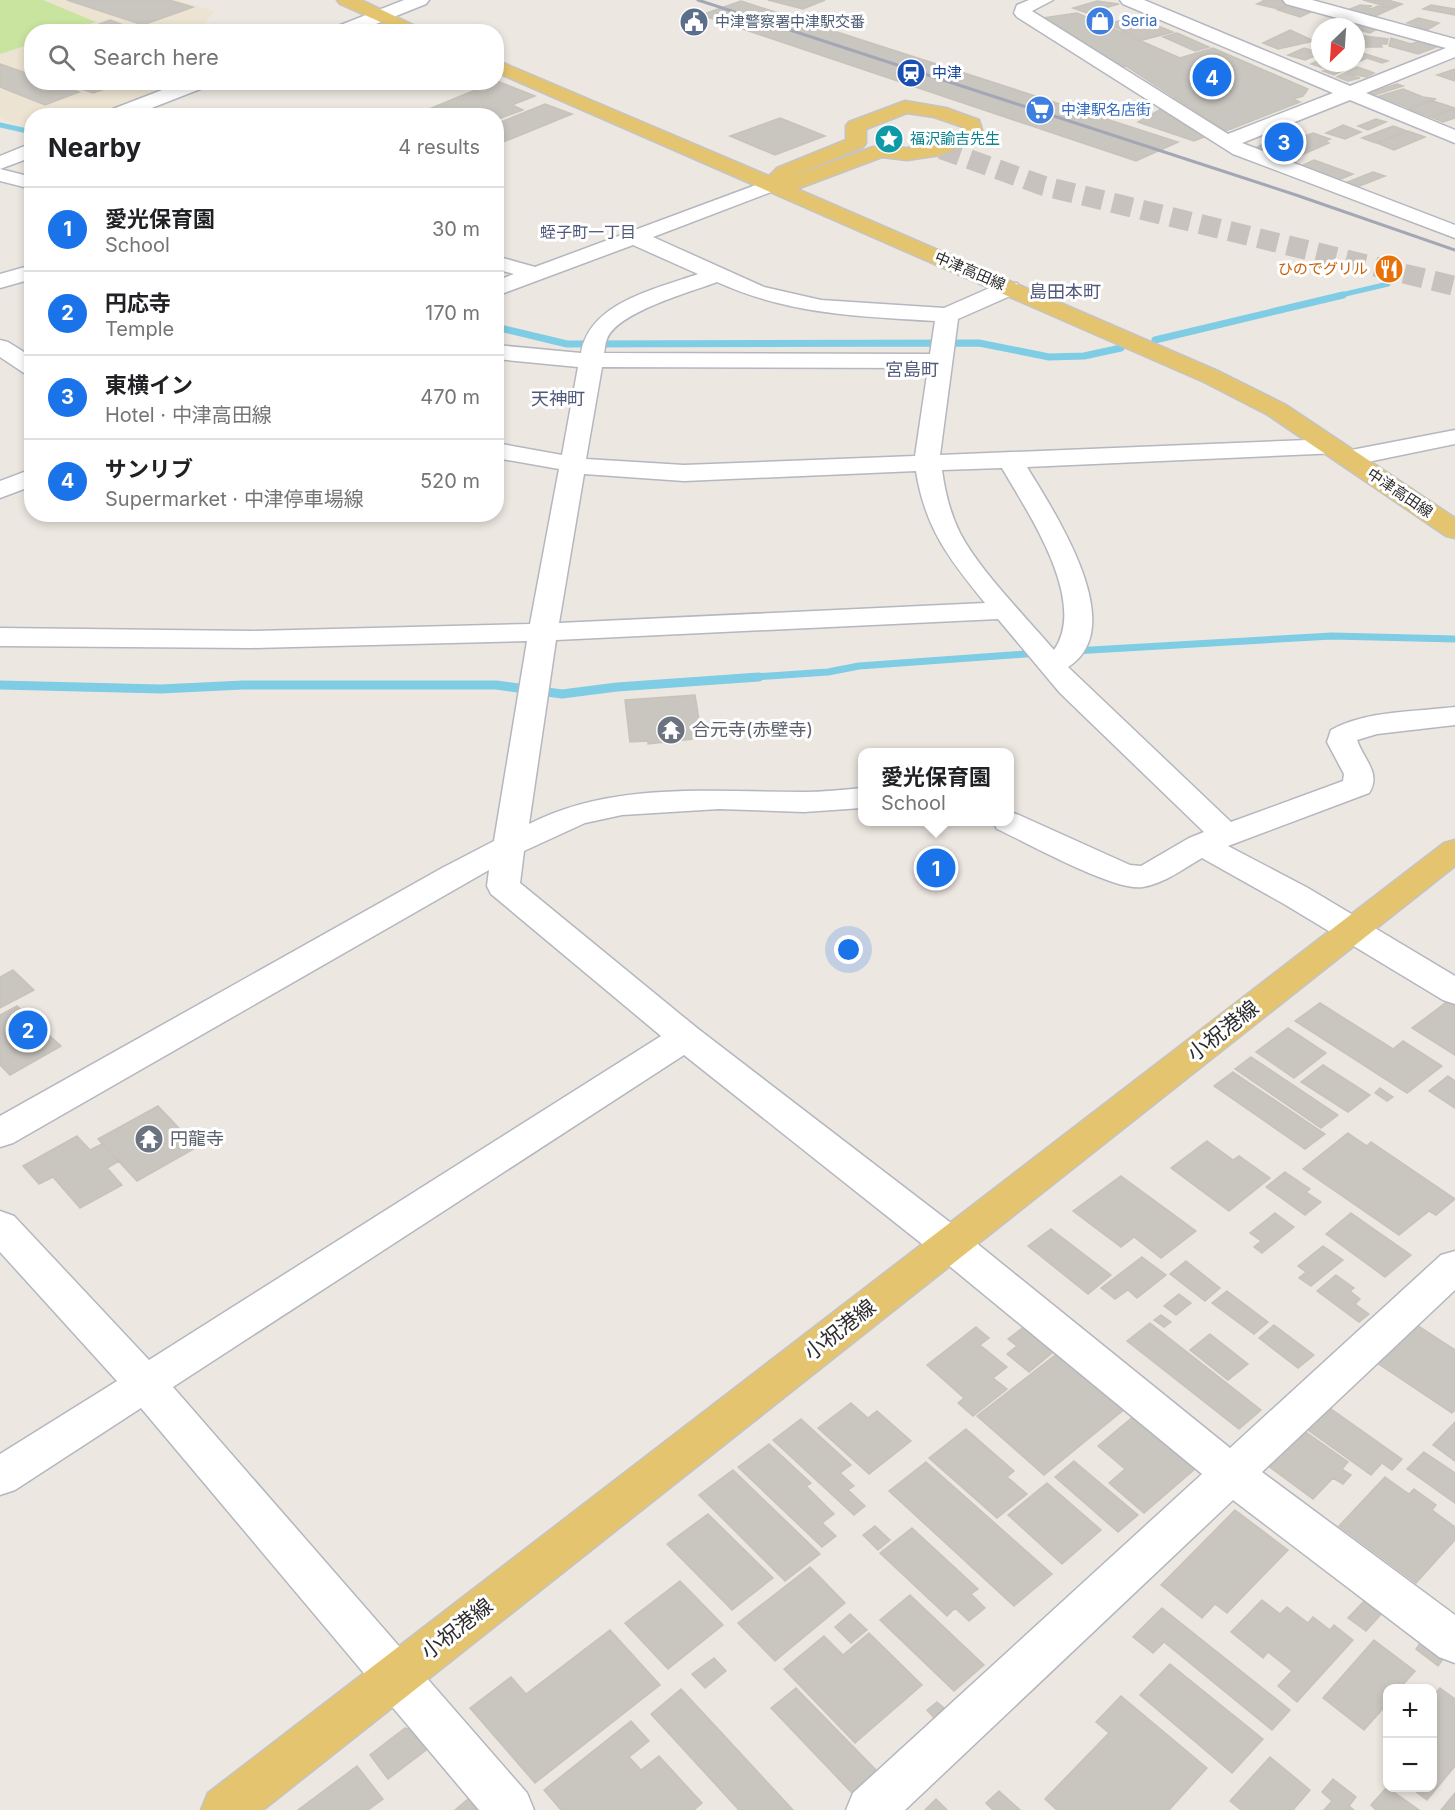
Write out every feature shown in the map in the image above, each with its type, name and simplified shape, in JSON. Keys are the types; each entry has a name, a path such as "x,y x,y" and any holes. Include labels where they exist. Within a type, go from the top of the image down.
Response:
{"main road":[{"path":"346,0 400,24"},
{"name":"中津高田線","path":"504,68 1250,395 1340,452 1455,530"},
{"path":"905,107 924,108 952,115 972,124 973,133 941,149 907,154 880,151 801,182 772,185 784,172 856,143 856,126 905,107"},
{"name":"小祝港線","path":"225,1810 1455,849"}],"street":[{"path":"360,24 420,0"},
{"path":"1044,0 1023,9 1023,13 1226,142 1455,232"},
{"path":"1129,0 1455,137"},
{"path":"1151,9 1172,0"},
{"path":"1292,0 1455,45"},
{"path":"1226,142 1455,51"},
{"path":"133,108 180,90"},
{"path":"0,163 24,152"},
{"path":"0,175 24,181"},
{"path":"504,286 772,185"},
{"path":"634,237 757,292 805,304 860,311 947,315 1009,288"},
{"path":"504,264 537,274"},
{"path":"0,282 24,274"},
{"path":"716,275 608,321 597,332 571,465 503,886 686,1037 950,1244 1233,1475 1455,1642"},
{"path":"947,315 928,464 933,496 947,534 962,559 1050,665 1214,840 1352,930 1455,992"},
{"path":"0,347 24,363"},
{"path":"504,353 527,357 590,360 941,361"},
{"path":"0,377 24,369"},
{"path":"504,452 571,465 638,472 695,473 1011,460 1340,452 1455,437"},
{"path":"1011,460 1061,550 1073,584 1075,634 1068,651 1050,665"},
{"path":"0,489 24,480"},
{"path":"0,637 184,642 543,633 1005,610"},
{"path":"1014,825 1132,876 1152,874 1214,840 1358,786 1359,774 1342,742 1345,732 1361,728 1455,717"},
{"path":"0,1133 531,832 576,815 622,805 719,799 789,802 858,798"},
{"path":"0,1477 686,1037"},
{"path":"0,1226 144,1383 510,1810"},
{"path":"870,1810 1233,1475 1455,1266"}],"shaded area":[{"path":"0,0 177,0 214,11 204,24 24,24 24,90 166,90 115,108 24,108 24,127 0,118"}],"green space":[{"path":"0,0 43,0 96,22 90,24 24,24 24,46 0,54"}],"building":[{"path":"67,0 169,0 193,7 140,24"},
{"path":"768,0 825,0 803,9"},
{"path":"1265,0 1291,3 1278,9 1257,4"},
{"path":"1363,0 1388,0 1398,3 1389,7"},
{"path":"741,1 1178,142 1136,161 701,15"},
{"path":"1097,1 1119,4 1087,13 1073,8"},
{"path":"1399,3 1402,4 1371,18 1345,11 1360,5 1372,6 1367,8 1371,9 1378,6 1389,8"},
{"path":"1431,5 1455,9 1455,15 1423,9"},
{"path":"1288,6 1311,12 1300,17 1278,10"},
{"path":"1077,13 1180,58 1213,48 1308,89 1303,96 1293,99 1300,102 1226,131 1126,66 1118,67 1043,18"},
{"path":"1418,18 1439,23 1427,30 1407,23"},
{"path":"1127,19 1140,25 1121,30 1107,24"},
{"path":"110,20 121,24 100,24"},
{"path":"1151,23 1173,32 1143,40 1122,31"},
{"path":"1365,24 1379,28 1370,33 1365,32"},
{"path":"1290,30 1311,40 1311,42 1278,49 1263,43"},
{"path":"1177,33 1209,47 1195,51 1163,37"},
{"path":"1365,36 1388,39 1387,44 1380,44 1382,47 1365,47"},
{"path":"1391,38 1411,44 1423,40 1437,47 1418,54 1389,46"},
{"path":"1304,48 1311,50 1311,58 1305,60 1288,55"},
{"path":"1365,54 1388,61 1382,63 1365,59"},
{"path":"0,64 24,72 24,90 74,90 79,92 45,105 0,87"},
{"path":"1455,69 1455,81 1437,75"},
{"path":"1365,70 1374,73 1366,77 1345,73 1365,72"},
{"path":"1345,73 1360,78 1348,81 1337,77"},
{"path":"504,84 535,96 512,105 523,110 504,117 504,108 431,108 475,90 504,90"},
{"path":"1397,84 1403,86 1375,95 1369,93"},
{"path":"1403,89 1423,97 1436,99 1409,108 1379,96"},
{"path":"84,90 102,90 93,93"},
{"path":"1433,101 1455,108 1430,117 1410,109"},
{"path":"545,104 572,114 504,142 504,121"},
{"path":"1161,109 1166,110 1204,137 1194,141 1138,122"},
{"path":"1455,109 1455,118 1443,122 1431,117"},
{"path":"780,118 825,136 775,155 730,136"},
{"path":"1376,119 1386,122 1368,130 1358,126"},
{"path":"1343,125 1361,132 1345,139 1326,133"},
{"path":"1393,126 1407,131 1376,143 1362,138"},
{"path":"1408,131 1425,137 1394,150 1377,143"},
{"path":"1313,133 1330,139 1325,141 1329,143 1290,160 1256,152 1261,150 1255,148 1267,142 1278,146"},
{"path":"1314,160 1353,174 1339,180 1301,166"},
{"path":"1373,172 1385,176 1357,187 1345,183"},
{"path":"695,695 702,738 648,744 648,741 630,742 625,700"},
{"path":"13,970 34,990 0,1008 0,977"},
{"path":"1448,1001 1455,1005 1455,1055 1412,1028"},
{"path":"1320,1003 1393,1049 1403,1041 1442,1066 1407,1093 1295,1021"},
{"path":"17,1006 61,1046 10,1075 0,1065 0,1015"},
{"path":"1288,1028 1326,1053 1294,1078 1256,1052"},
{"path":"1251,1057 1338,1115 1321,1128 1235,1069"},
{"path":"1323,1065 1370,1095 1348,1112 1301,1082"},
{"path":"1233,1072 1325,1134 1305,1149 1214,1086"},
{"path":"1448,1076 1455,1081 1455,1108 1429,1091"},
{"path":"1380,1088 1393,1097 1387,1101 1375,1093"},
{"path":"158,1106 197,1147 137,1181 98,1139"},
{"path":"1348,1133 1367,1146 1371,1142 1455,1199 1436,1215 1429,1211 1399,1235 1303,1169"},
{"path":"77,1136 90,1150 102,1144 119,1161 107,1168 122,1185 80,1208 53,1177 39,1184 23,1166"},
{"path":"1207,1141 1233,1160 1239,1156 1270,1178 1229,1211 1171,1168"},
{"path":"1285,1172 1310,1189 1306,1192 1321,1202 1305,1215 1266,1187"},
{"path":"1121,1176 1196,1231 1161,1258 1134,1237 1121,1247 1073,1211"},
{"path":"1275,1213 1294,1227 1262,1253 1254,1247 1261,1241 1250,1233"},
{"path":"1351,1213 1411,1255 1385,1277 1326,1234"},
{"path":"1051,1229 1111,1275 1088,1294 1028,1246"},
{"path":"1323,1246 1343,1260 1311,1286 1299,1278 1306,1272 1298,1266"},
{"path":"1142,1257 1166,1275 1137,1298 1128,1290 1115,1299 1101,1288"},
{"path":"1186,1261 1220,1288 1205,1301 1170,1274"},
{"path":"1336,1275 1354,1288 1350,1291 1360,1299 1355,1304 1369,1314 1359,1322 1317,1291"},
{"path":"1227,1291 1268,1322 1254,1334 1212,1303"},
{"path":"1179,1294 1191,1303 1176,1315 1164,1306"},
{"path":"1161,1315 1171,1322 1164,1327 1154,1320"},
{"path":"1150,1323 1261,1410 1239,1429 1127,1341"},
{"path":"1415,1324 1455,1350 1455,1410 1452,1413 1377,1363"},
{"path":"1274,1325 1314,1355 1298,1368 1259,1338"},
{"path":"1025,1326 1058,1348 1029,1372 1007,1354 1017,1346 1008,1339"},
{"path":"976,1327 989,1338 980,1345 1007,1367 993,1378 1007,1389 973,1416 958,1403 964,1398 927,1365"},
{"path":"1210,1334 1248,1364 1228,1380 1190,1350"},
{"path":"1058,1353 1126,1408 1044,1475 977,1416"},
{"path":"851,1403 868,1418 877,1411 911,1441 869,1474 818,1428"},
{"path":"1327,1406 1402,1459 1392,1470 1382,1463 1371,1475 1305,1428"},
{"path":"1140,1411 1203,1462 1144,1513 1109,1483 1125,1469 1098,1446"},
{"path":"801,1419 851,1465 840,1473 854,1486 848,1490 865,1506 854,1515 773,1440"},
{"path":"1455,1422 1455,1461 1433,1445"},
{"path":"966,1429 1014,1471 1007,1477 1027,1494 997,1518 929,1458"},
{"path":"1303,1430 1348,1462 1342,1469 1351,1475 1343,1484 1333,1478 1313,1499 1267,1465"},
{"path":"769,1444 811,1483 806,1486 834,1514 822,1523 836,1536 822,1547 738,1467"},
{"path":"1424,1452 1455,1473 1455,1503 1407,1469"},
{"path":"1074,1461 1138,1515 1118,1532 1055,1477"},
{"path":"926,1462 1052,1574 1014,1606 889,1491"},
{"path":"733,1470 820,1554 785,1581 699,1495"},
{"path":"1385,1477 1409,1494 1414,1489 1436,1505 1432,1510 1455,1527 1455,1540 1416,1583 1339,1526"},
{"path":"1047,1483 1101,1530 1062,1564 1008,1515"},
{"path":"1235,1510 1288,1550 1227,1613 1215,1604 1202,1618 1161,1585"},
{"path":"708,1514 773,1578 732,1610 667,1544"},
{"path":"875,1526 890,1540 878,1550 863,1535"},
{"path":"912,1528 978,1589 971,1594 985,1608 969,1621 955,1608 947,1616 880,1553"},
{"path":"810,1567 845,1603 775,1661 738,1623"},
{"path":"680,1581 723,1625 668,1669 625,1623"},
{"path":"910,1595 984,1665 954,1691 880,1620"},
{"path":"1366,1599 1383,1612 1366,1631 1348,1618"},
{"path":"1262,1600 1280,1614 1287,1607 1308,1623 1313,1617 1330,1630 1334,1625 1353,1640 1297,1702 1278,1686 1292,1671 1268,1652 1263,1658 1231,1632"},
{"path":"1162,1608 1290,1710 1272,1730 1164,1642 1153,1653 1133,1637"},
{"path":"850,1614 867,1630 851,1643 835,1627"},
{"path":"610,1630 660,1685 535,1783 470,1708 511,1677 526,1694"},
{"path":"869,1633 922,1685 855,1743 784,1669 824,1636 843,1655"},
{"path":"1374,1640 1415,1671 1404,1684 1383,1684 1383,1709 1364,1730 1323,1698"},
{"path":"1421,1642 1443,1659 1438,1666 1416,1649"},
{"path":"714,1658 726,1671 705,1688 692,1674"},
{"path":"1170,1664 1263,1739 1232,1773 1140,1695"},
{"path":"796,1688 877,1771 852,1793 771,1708"},
{"path":"1440,1688 1455,1699 1455,1766 1437,1788 1437,1738 1437,1691"},
{"path":"681,1689 793,1810 739,1810 651,1714"},
{"path":"1121,1696 1207,1768 1169,1810 1057,1810 1045,1799 1109,1733 1096,1722"},
{"path":"937,1702 944,1708 934,1718 927,1710"},
{"path":"631,1721 649,1741 629,1757 641,1770 659,1756 702,1803 694,1810 561,1810 544,1790"},
{"path":"405,1728 426,1734 434,1744 388,1779 370,1755"},
{"path":"1270,1757 1310,1790 1293,1810 1241,1810 1230,1801"},
{"path":"357,1766 383,1799 368,1810 298,1810"},
{"path":"1333,1779 1356,1797 1349,1806 1354,1810 1324,1810 1332,1801 1322,1792"},
{"path":"999,1791 1020,1810 993,1810 986,1803"},
{"path":"1383,1792 1394,1792 1419,1810 1376,1810 1371,1805"},
{"path":"1416,1792 1434,1792 1427,1800"},
{"path":"1455,1793 1455,1810 1441,1810"},
{"path":"468,1799 477,1810 455,1810"},
{"path":"936,1799 947,1810 925,1810"}],"waterway":[{"path":"0,125 24,130"},
{"path":"1337,296 1388,284"},
{"path":"1155,340 1343,295"},
{"path":"504,329 567,344 979,343 1049,357 1084,356 1121,348"},
{"path":"1074,651 1332,636 1455,639"},
{"path":"738,678 828,672 859,666 1039,653"},
{"path":"0,685 161,689 243,685 496,685 562,694 617,687 759,677"}],"tunnel":[{"path":"941,149 1044,186 1455,286"}],"railway":[{"path":"698,0 1296,195 1455,250"}],"place":[{"name":"Seria","path":"1100,21"},
{"name":"中津警察署中津駅交番","path":"694,22"},
{"name":"中津","path":"911,73"},
{"name":"サンリブ","path":"1212,77"},
{"name":"中津駅名店街","path":"1040,110"},
{"name":"福沢諭吉先生","path":"889,139"},
{"name":"東横イン","path":"1284,142"},
{"name":"ひのでグリル","path":"1389,269"},
{"name":"合元寺(赤壁寺)","path":"671,730"},
{"name":"愛光保育園","path":"936,868"},
{"name":"円応寺","path":"28,1030"},
{"name":"円龍寺","path":"149,1139"}],"district":[{"name":"蛭子町一丁目","path":"588,232"},
{"name":"島田本町","path":"1065,292"},
{"name":"宮島町","path":"912,370"},
{"name":"天神町","path":"558,399"}]}
